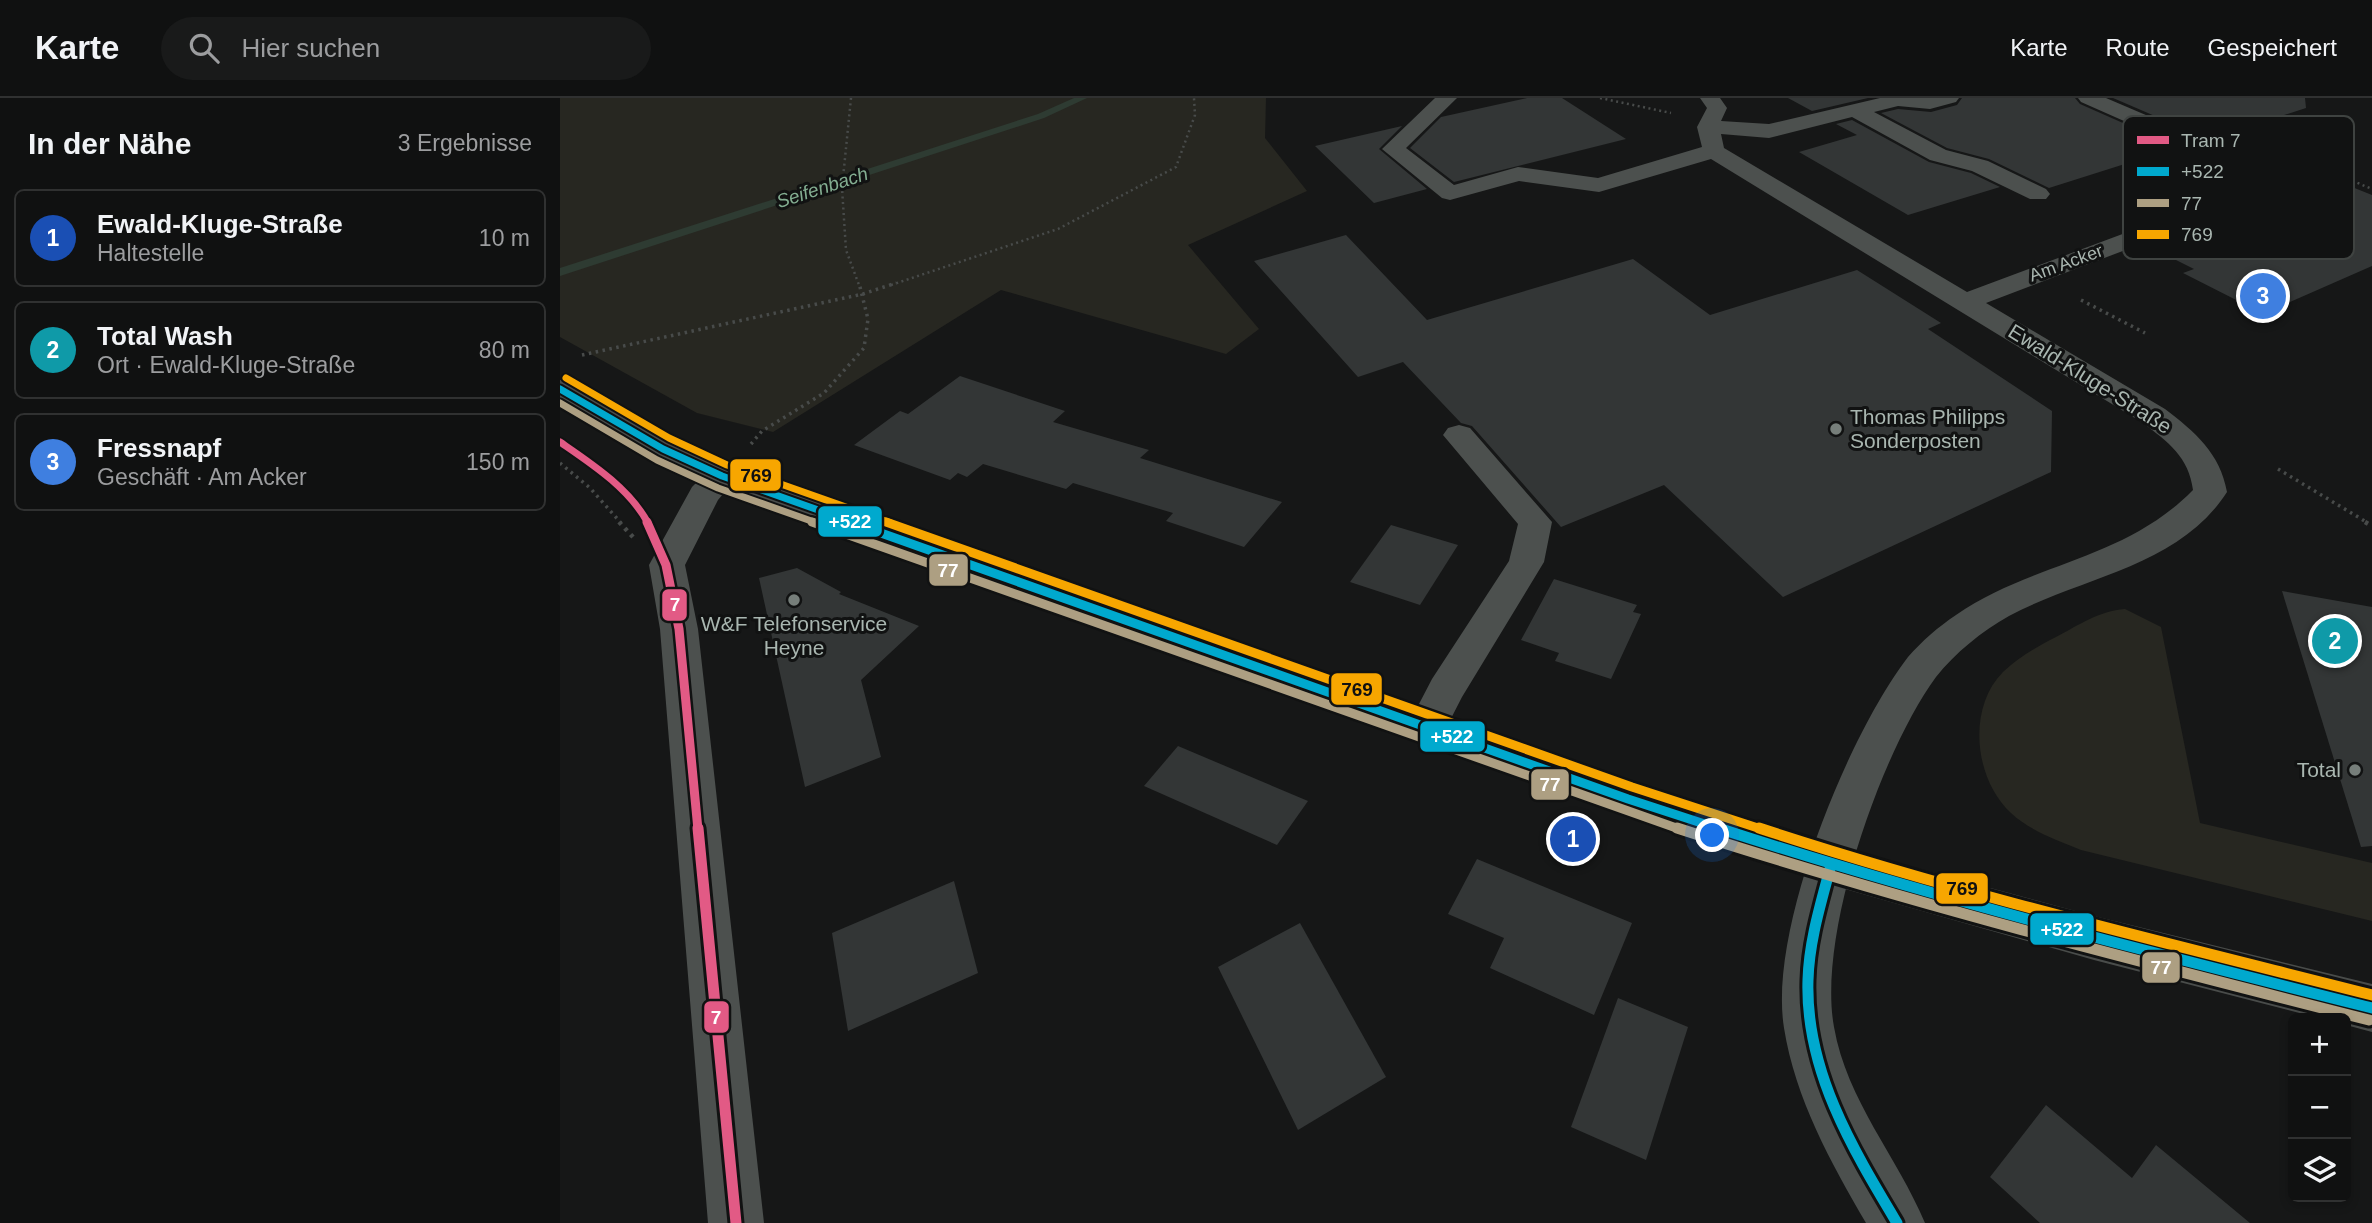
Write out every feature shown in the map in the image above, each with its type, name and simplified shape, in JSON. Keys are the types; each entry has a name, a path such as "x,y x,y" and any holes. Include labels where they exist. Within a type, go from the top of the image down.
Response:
{"main road":[{"path":"560,389 663,449 722,476 1628,799 1831,865 2094,938 2372,1008"}],"street":[{"path":"1447,98 1393,149 1450,193 1518,174 1598,185 1711,139 1769,131 1898,100 1930,103 1949,98"},
{"path":"1710,98 1717,108 1711,139"},
{"name":"Am Acker","path":"2088,98 2130,116"},
{"path":"1854,110 1938,155 1980,166 2038,194"},
{"name":"Ewald-Kluge-Straße","path":"1711,139 1964,302 2154,416 2185,439 2206,464 2210,492 2192,514 2157,537 2111,561 1992,609 1962,629 1922,667 1870,756 1831,865"},
{"name":"Am Acker","path":"1964,302 2123,242"},
{"path":"1427,727 1527,562 1535,522 1459,435"},
{"path":"722,476 704,495 667,565 680,629 736,1223"},
{"path":"1831,865 1814,932 1807,982 1809,1025 1829,1101 1847,1138 1897,1223"}],"path":[{"path":"722,476 762,431 824,393 864,348 868,319 863,294 846,250 841,174 852,98"},
{"path":"573,357 863,294 1058,229 1177,166 1195,115 1194,98"},
{"path":"1600,98 1668,111 1711,139"},
{"path":"2354,182 2372,189"},
{"path":"2035,275 2145,334"},
{"path":"560,463 590,488 610,512"},
{"path":"2278,469 2372,526"}],"shaded area":[{"path":"560,98 1266,98 1265,138 1307,191 1188,245 1259,329 1226,354 1001,290 773,432 697,413 560,337"},
{"path":"2125,609 2161,627 2200,823 2372,863 2372,921 2081,850 2027,825 1999,799 1989,782 1980,743 1980,723 1991,687 2003,672 2036,648 2089,619"}],"building":[{"path":"1527,98 1562,98 1626,139 1454,182 1410,148 1441,117"},
{"path":"1788,98 1868,98 1812,111"},
{"path":"1962,98 2075,98 2080,104 2123,123 2123,165 2049,188 1989,159 1947,148 1881,113 1898,109 1931,112 1957,105"},
{"path":"2113,98 2305,98 2306,108 2281,116 2155,116"},
{"path":"1852,120 1929,162 1971,173 2000,187 1908,215 1799,152 1857,135 1836,124"},
{"path":"1402,126 1379,149 1427,189 1374,203 1315,146"},
{"path":"2354,188 2372,195 2372,266 2276,308 2263,302 2250,307 2183,273 2194,269 2174,259 2354,259"},
{"name":"Thomas Philipps Sonderposten","path":"1346,235 1427,320 1633,259 1710,315 1857,270 1941,323 1928,329 2052,411 2051,472 1783,597 1664,485 1561,527 1472,426 1461,423 1403,362 1358,377 1254,261"},
{"path":"960,376 1065,411 1053,422 1149,450 1140,458 1282,502 1244,547 1166,521 1173,513 1073,483 1066,489 983,464 967,477 958,473 950,480 854,445 900,411 908,414"},
{"path":"1391,525 1458,545 1420,605 1350,582"},
{"path":"797,568 841,592 839,594 919,626 861,680 881,757 805,787 759,578"},
{"path":"1554,579 1637,605 1633,612 1641,614 1611,679 1555,661 1559,653 1521,640"},
{"path":"2282,591 2372,607 2372,846 2361,847"},
{"path":"1178,746 1308,801 1277,845 1144,786"},
{"path":"1477,859 1632,923 1594,1015 1490,968 1504,938 1448,914"},
{"path":"954,881 978,973 848,1031 832,933"},
{"path":"1300,923 1386,1077 1298,1130 1218,967"},
{"path":"1618,998 1688,1027 1646,1160 1571,1127"},
{"path":"2046,1105 2132,1178 2156,1145 2250,1223 2040,1223 1990,1177"}],"waterway":[{"name":"Seifenbach","path":"560,272 1041,116 1082,98"}],"tram line":[{"name":"7","path":"560,442 612,481 631,499 646,519 666,565 673,595 679,629 736,1223"}],"transit line":[{"name":"769","path":"566,378 669,438 727,465 1632,787 1835,853 2097,926 2372,995"},
{"name":"+522","path":"560,389 663,449 722,476 1628,799 1831,865 2094,938 2372,1008"},
{"name":"77","path":"560,403 657,460 718,488 1624,811 1827,877 2091,950 2369,1020"},
{"name":"+522","path":"1831,865 1816,922 1809,966 1809,1014 1814,1046 1834,1108 1897,1223"}],"place":[{"name":"Fressnapf","path":"2263,296"},
{"name":"Thomas Philipps Sonderposten","path":"1836,429"},
{"name":"W&F Telefonservice Heyne","path":"794,600"},
{"name":"Total Wash","path":"2335,641"},
{"name":"Total","path":"2355,770"},
{"name":"Ewald-Kluge-Straße","path":"1573,839"}]}
